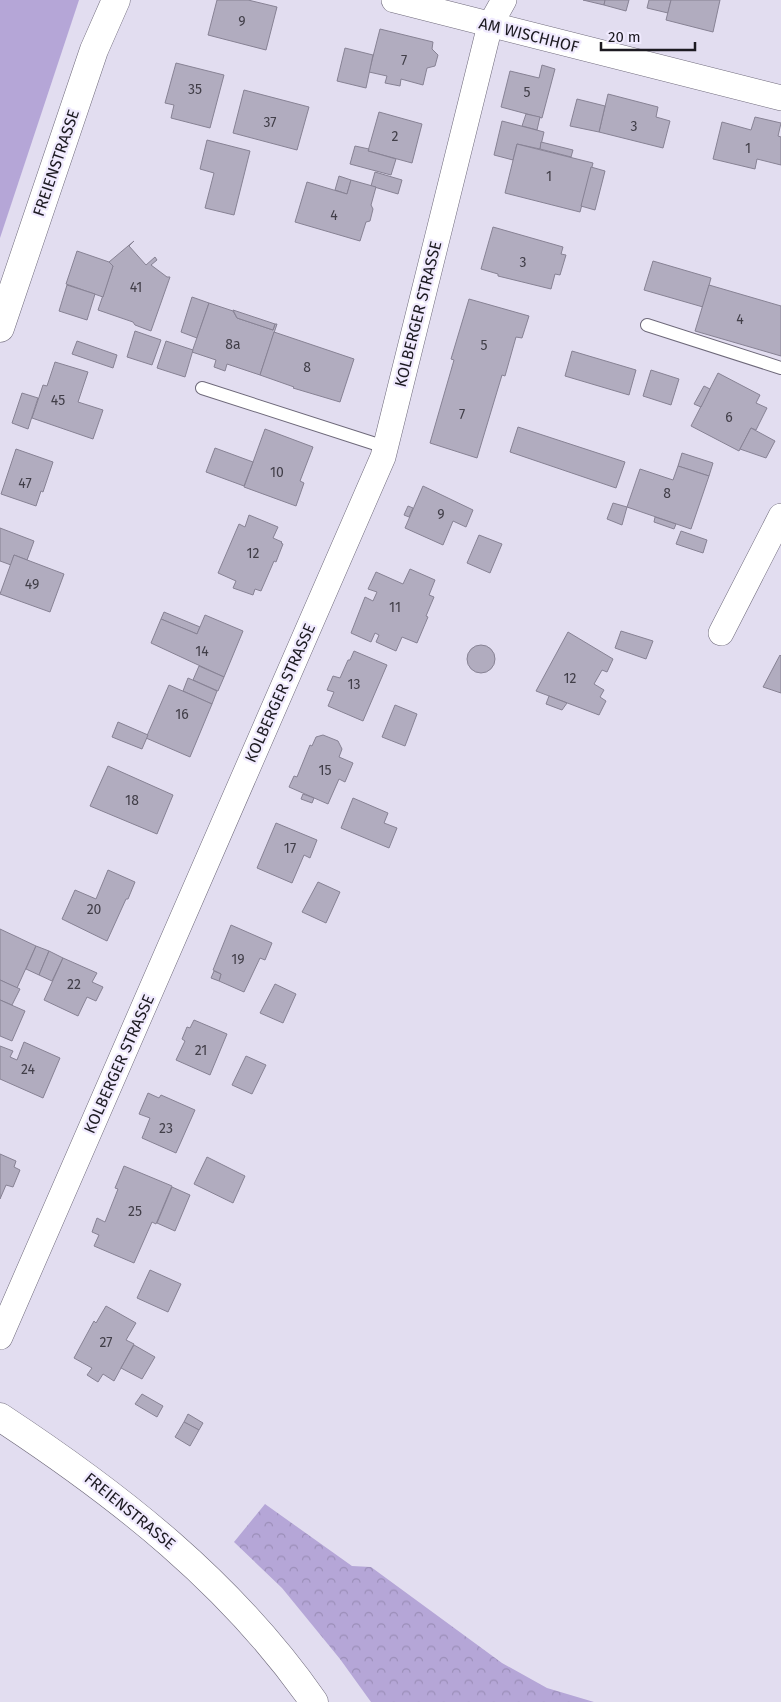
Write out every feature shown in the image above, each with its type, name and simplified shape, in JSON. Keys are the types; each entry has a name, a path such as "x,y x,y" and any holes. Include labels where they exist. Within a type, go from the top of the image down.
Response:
{"street":[{"name":"FREIENSTRASSE","path":"0,328 94,50 116,0"},
{"name":"AM WISCHHOF","path":"394,0 490,26 781,98"},
{"name":"KOLBERGER STRASSE","path":"0,1337 383,458 490,26 504,0"},
{"path":"721,633 781,516"},
{"name":"FREIENSTRASSE","path":"0,1417 59,1456 161,1534 224,1593 314,1702"}],"lane":[{"path":"647,325 781,368"},
{"path":"202,388 385,447"}],"green space":[{"path":"0,0 79,0 0,238"},
{"path":"265,1504 352,1566 371,1567 502,1663 547,1688 594,1702 371,1702 340,1659 282,1588 234,1542"}],"building":[{"path":"217,0 248,0 277,7 266,50 208,35"},
{"path":"583,0 605,0 604,5"},
{"path":"605,0 629,0 626,11 604,5"},
{"path":"649,0 671,0 668,13 647,8"},
{"path":"671,0 720,0 713,32 666,20"},
{"path":"380,29 433,42 432,49 438,55 435,66 427,68 423,85 401,79 400,86 385,83 387,76 369,72"},
{"path":"345,48 373,55 366,88 337,81"},
{"path":"176,63 224,75 210,128 171,118 174,105 165,103"},
{"path":"542,65 555,69 542,118 501,107 510,71 539,78"},
{"path":"244,90 309,107 297,150 233,133"},
{"path":"608,94 658,107 656,117 670,121 663,148 599,132"},
{"path":"577,99 605,106 599,132 570,126"},
{"path":"379,112 422,124 412,163 368,151"},
{"path":"526,114 540,117 537,130 522,126"},
{"path":"755,117 781,123 778,136 781,137 781,165 757,159 755,169 713,159 722,122 751,130"},
{"path":"502,121 544,132 540,149 517,144 513,160 494,155"},
{"path":"207,140 250,151 234,215 205,208 214,173 200,169"},
{"path":"541,142 573,150 571,157 540,149"},
{"path":"517,144 593,163 580,212 505,193"},
{"path":"355,146 396,159 391,175 350,164"},
{"path":"591,167 605,171 595,210 581,206"},
{"path":"375,172 402,180 398,194 371,186"},
{"path":"339,176 351,180 347,194 335,190"},
{"path":"351,180 376,187 371,205 373,209 370,221 366,222 360,241 295,222 307,182 347,194"},
{"path":"493,227 563,247 561,254 566,255 560,275 555,274 551,289 498,276 498,274 481,269"},
{"path":"134,241 129,246 146,265 155,257 157,260 151,265 167,277 170,277 151,331 135,325 133,322 98,310 113,266 109,262"},
{"path":"77,251 109,262 113,266 103,297 66,284"},
{"path":"653,261 711,278 703,307 644,290"},
{"path":"67,285 95,294 87,320 59,311"},
{"path":"709,285 781,306 781,356 695,331"},
{"path":"192,297 209,303 197,338 181,332"},
{"path":"469,299 529,316 522,338 516,337 505,376 502,375 477,458 430,443 454,360 451,359"},
{"path":"209,303 233,311 237,318 273,330 275,324 277,324 260,375 227,364 225,371 214,367 216,360 192,352"},
{"path":"233,310 275,324 273,330 237,318"},
{"path":"135,331 161,340 152,365 127,357"},
{"path":"274,332 354,359 340,402 293,388 260,375"},
{"path":"77,341 117,355 113,368 72,354"},
{"path":"166,341 193,350 185,377 157,368"},
{"path":"572,351 636,370 629,395 565,376"},
{"path":"55,362 88,372 78,402 103,410 93,439 32,418 43,385 47,386"},
{"path":"651,370 679,379 671,405 643,396"},
{"path":"718,373 760,395 756,403 767,408 756,430 751,428 739,451 691,426"},
{"path":"704,386 710,389 701,407 694,404"},
{"path":"22,393 38,398 28,429 12,423"},
{"path":"518,427 625,462 616,488 510,452"},
{"path":"751,428 775,441 766,458 740,449"},
{"path":"265,429 313,447 300,481 304,483 296,506 244,487"},
{"path":"215,448 253,462 244,486 206,472"},
{"path":"16,449 53,462 36,506 1,494"},
{"path":"682,453 713,463 709,476 678,466"},
{"path":"678,466 709,476 691,529 627,507 640,469 673,480"},
{"path":"423,486 473,510 466,527 453,521 443,545 405,528"},
{"path":"613,503 627,507 622,525 607,519"},
{"path":"408,506 413,508 409,517 404,515"},
{"path":"249,515 278,527 273,538 283,544 261,591 255,589 253,595 233,588 236,581 218,573 239,524 245,527"},
{"path":"655,517 676,524 674,529 654,522"},
{"path":"0,528 34,541 27,560 14,555 11,565 0,561"},
{"path":"681,531 707,540 703,553 676,544"},
{"path":"479,535 502,544 490,573 467,563"},
{"path":"14,555 64,574 50,612 0,594"},
{"path":"410,569 435,580 429,595 434,597 417,643 402,637 396,651 376,642 379,635 375,633 371,642 351,633 365,597 373,601 377,592 368,589 376,572 403,584"},
{"path":"164,612 200,627 197,634 161,619"},
{"path":"205,615 243,631 224,677 151,643 161,619 197,634"},
{"path":"621,631 653,641 646,659 615,648"},
{"path":"568,632 613,659 607,672 602,670 594,684 604,690 600,697 606,701 599,715 536,691"},
{"path":"481,645 491,649 495,659 491,669 481,673 471,669 467,659 471,649"},
{"path":"354,651 387,665 363,721 328,706 334,692 327,690 333,676 340,678"},
{"path":"781,656 781,693 763,687"},
{"path":"199,666 224,677 218,691 193,680"},
{"path":"188,678 217,691 212,704 183,691"},
{"path":"169,685 212,704 190,757 146,738"},
{"path":"549,696 567,703 562,710 546,704"},
{"path":"395,705 417,714 405,746 382,737"},
{"path":"118,722 148,735 142,749 112,737"},
{"path":"323,735 338,741 342,749 339,757 353,763 345,782 339,779 328,804 289,787 294,776 297,777 310,745 312,746 316,737"},
{"path":"108,766 173,795 157,834 90,806"},
{"path":"303,794 314,798 312,803 301,799"},
{"path":"353,798 388,813 384,823 397,828 389,848 341,828"},
{"path":"276,823 317,840 310,858 304,855 292,883 257,868"},
{"path":"108,870 135,882 107,941 62,919 75,890 96,899"},
{"path":"318,882 340,892 326,923 302,912"},
{"path":"231,925 272,943 265,960 260,958 244,992 219,981 221,974 213,970"},
{"path":"0,929 36,946 17,988 0,980"},
{"path":"36,946 49,951 39,975 26,969"},
{"path":"49,951 63,958 52,981 39,975"},
{"path":"63,958 97,973 92,982 103,987 96,1001 87,997 78,1016 44,1000"},
{"path":"214,971 221,974 219,981 211,978"},
{"path":"0,980 20,989 12,1005 0,1000"},
{"path":"275,984 296,994 283,1023 260,1013"},
{"path":"0,1000 25,1011 12,1041 0,1036"},
{"path":"194,1020 227,1034 210,1075 176,1060 185,1041 182,1039 187,1027 190,1028"},
{"path":"24,1042 60,1058 43,1098 0,1079 0,1046 13,1051 10,1057 17,1060"},
{"path":"246,1056 266,1065 252,1094 232,1085"},
{"path":"148,1093 159,1098 161,1095 195,1110 176,1153 142,1138 150,1118 139,1114"},
{"path":"0,1154 16,1161 14,1167 20,1170 13,1187 6,1185 0,1199"},
{"path":"207,1157 245,1176 233,1203 194,1184"},
{"path":"124,1166 172,1186 156,1224 152,1222 134,1263 94,1246 99,1235 92,1232 97,1218 105,1222 118,1189 115,1188"},
{"path":"172,1187 190,1195 175,1231 157,1223"},
{"path":"150,1270 181,1284 168,1312 137,1298"},
{"path":"106,1306 136,1323 126,1340 134,1344 114,1381 103,1374 98,1382 87,1375 92,1368 74,1358 94,1321 96,1323"},
{"path":"134,1345 155,1357 142,1379 121,1368"},
{"path":"142,1394 163,1406 157,1417 135,1404"},
{"path":"188,1414 203,1423 199,1430 184,1422"},
{"path":"184,1422 199,1430 190,1446 175,1437"}]}
